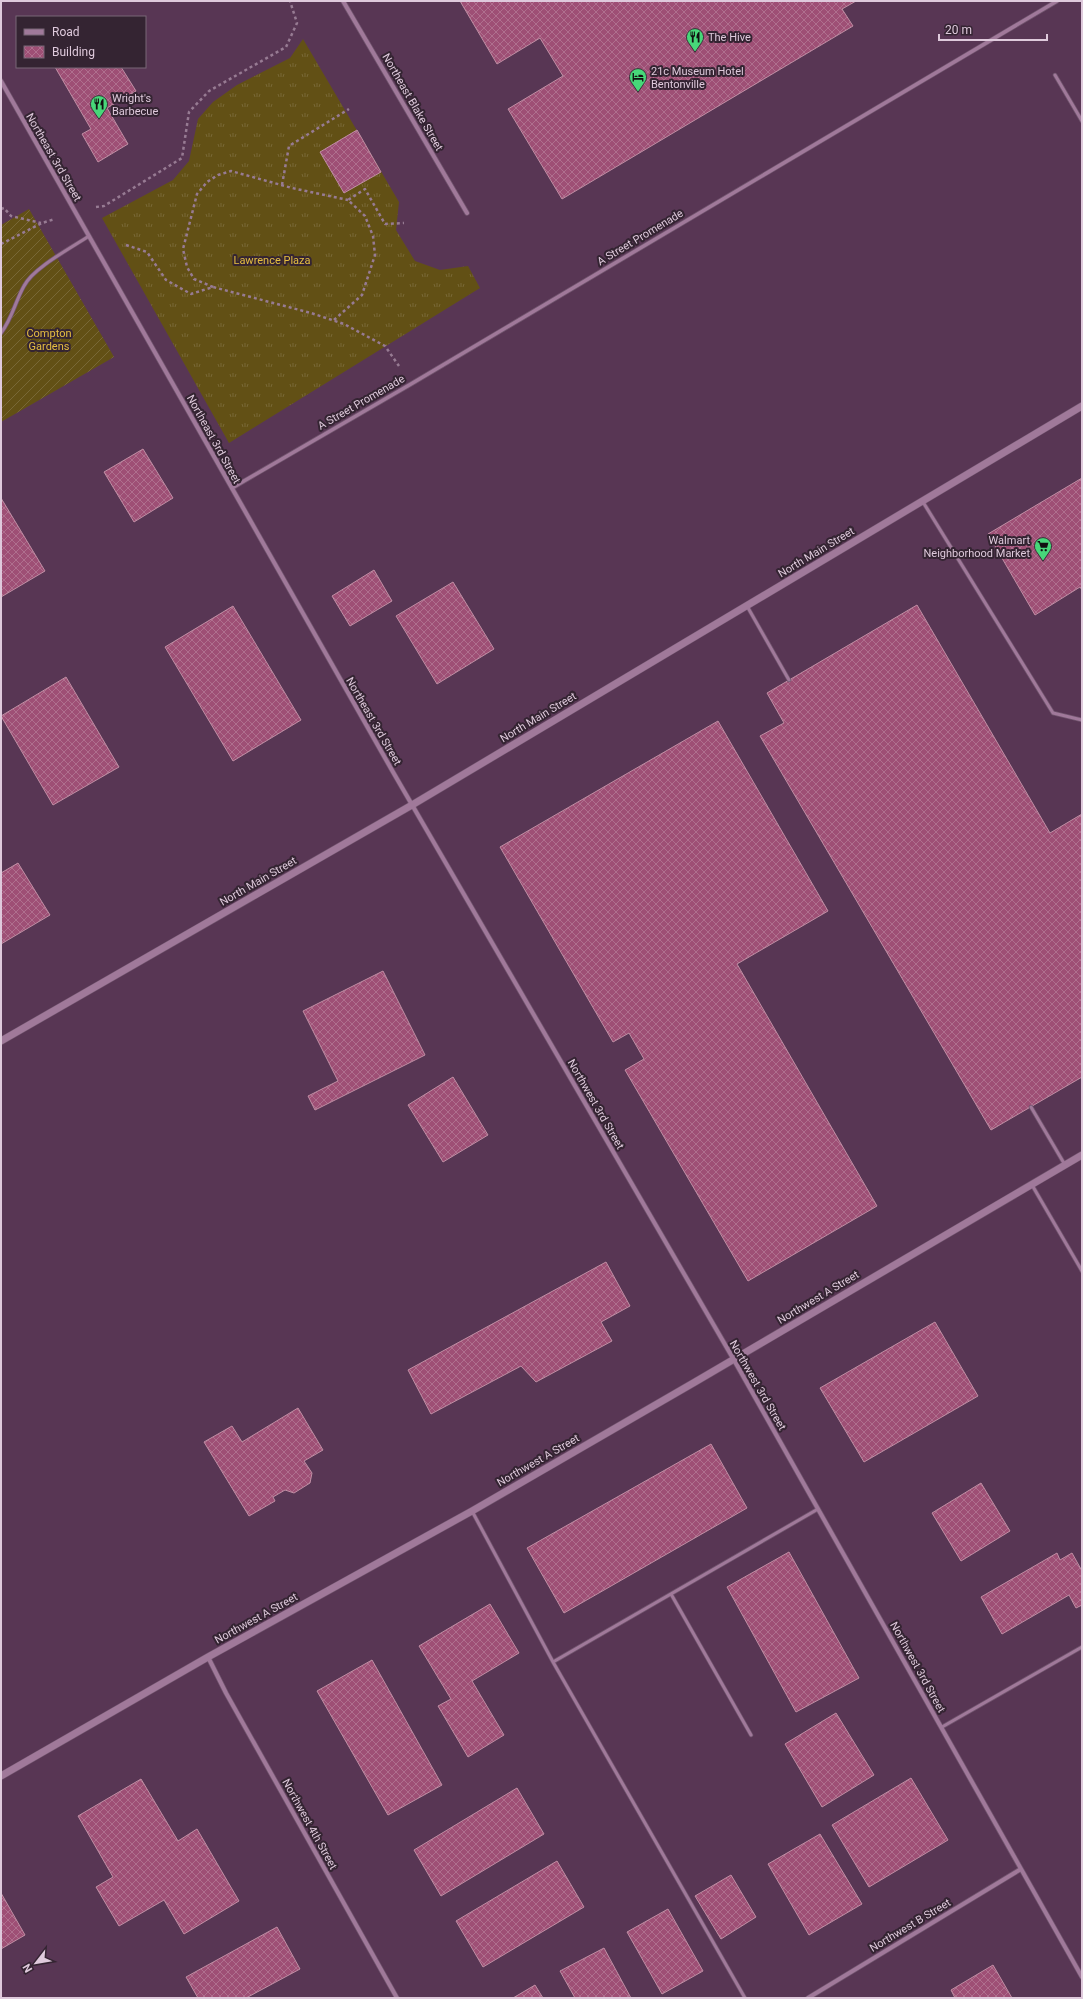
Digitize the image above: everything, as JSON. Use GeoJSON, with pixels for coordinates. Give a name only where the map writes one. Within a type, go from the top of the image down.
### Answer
{"type":"FeatureCollection","features":[{"type":"Feature","properties":{"kind":"street","name":"Northeast Blake Street"},"geometry":{"type":"LineString","coordinates":[[343,1],[467,213]]}},
{"type":"Feature","properties":{"kind":"street","name":"A Street Promenade"},"geometry":{"type":"LineString","coordinates":[[232,488],[411,384],[1057,1]]}},
{"type":"Feature","properties":{"kind":"street","name":"Northeast 3rd Street"},"geometry":{"type":"LineString","coordinates":[[1,81],[412,805]]}},
{"type":"Feature","properties":{"kind":"street","name":"North Main Street"},"geometry":{"type":"LineString","coordinates":[[1,1041],[412,805],[1082,406]]}},
{"type":"Feature","properties":{"kind":"street","name":"Northwest 3rd Street"},"geometry":{"type":"LineString","coordinates":[[412,805],[734,1360],[1082,1976]]}},
{"type":"Feature","properties":{"kind":"street","name":"Northwest A Street"},"geometry":{"type":"LineString","coordinates":[[1,1776],[208,1657],[472,1511],[734,1360],[1082,1155]]}},
{"type":"Feature","properties":{"kind":"street","name":"Northwest 4th Street"},"geometry":{"type":"LineString","coordinates":[[208,1657],[226,1693],[397,1998]]}},
{"type":"Feature","properties":{"kind":"street","name":"Northwest B Street"},"geometry":{"type":"LineString","coordinates":[[808,1998],[1022,1869]]}},
{"type":"Feature","properties":{"kind":"lane"},"geometry":{"type":"LineString","coordinates":[[1055,76],[1082,121]]}},
{"type":"Feature","properties":{"kind":"lane"},"geometry":{"type":"LineString","coordinates":[[1,333],[9,322],[24,285],[42,267],[89,236]]}},
{"type":"Feature","properties":{"kind":"lane"},"geometry":{"type":"LineString","coordinates":[[923,501],[1053,713],[1082,720]]}},
{"type":"Feature","properties":{"kind":"lane"},"geometry":{"type":"LineString","coordinates":[[746,606],[789,680]]}},
{"type":"Feature","properties":{"kind":"lane"},"geometry":{"type":"LineString","coordinates":[[1031,1106],[1065,1165]]}},
{"type":"Feature","properties":{"kind":"lane"},"geometry":{"type":"LineString","coordinates":[[1032,1185],[1082,1271]]}},
{"type":"Feature","properties":{"kind":"lane"},"geometry":{"type":"LineString","coordinates":[[553,1662],[818,1509]]}},
{"type":"Feature","properties":{"kind":"lane"},"geometry":{"type":"LineString","coordinates":[[472,1511],[553,1662],[745,1998]]}},
{"type":"Feature","properties":{"kind":"lane"},"geometry":{"type":"LineString","coordinates":[[671,1594],[751,1735]]}},
{"type":"Feature","properties":{"kind":"lane"},"geometry":{"type":"LineString","coordinates":[[942,1727],[1082,1647]]}},
{"type":"Feature","properties":{"kind":"path"},"geometry":{"type":"LineString","coordinates":[[104,206],[182,158],[189,112],[209,91],[286,47],[297,23],[290,1]]}},
{"type":"Feature","properties":{"kind":"path"},"geometry":{"type":"LineString","coordinates":[[282,185],[289,146],[349,109]]}},
{"type":"Feature","properties":{"kind":"path"},"geometry":{"type":"LineString","coordinates":[[333,320],[362,295],[375,255],[373,236],[365,216],[348,200],[282,185],[231,171],[218,175],[207,182],[197,194],[182,249],[187,267],[194,279],[213,287],[344,324],[385,346],[411,384]]}},
{"type":"Feature","properties":{"kind":"path"},"geometry":{"type":"LineString","coordinates":[[348,200],[365,189],[385,224],[404,223]]}},
{"type":"Feature","properties":{"kind":"path"},"geometry":{"type":"LineString","coordinates":[[1,208],[4,208],[11,216],[42,223],[1,244]]}},
{"type":"Feature","properties":{"kind":"path"},"geometry":{"type":"LineString","coordinates":[[126,245],[147,252],[166,280],[191,294],[213,287]]}},
{"type":"Feature","properties":{"kind":"green space","name":"Lawrence Plaza"},"geometry":{"type":"Polygon","coordinates":[[[303,39],[399,202],[396,230],[415,261],[440,270],[468,266],[480,288],[229,443],[102,218],[173,180],[189,161],[198,119],[213,102],[237,85],[290,58],[303,39]]]}},
{"type":"Feature","properties":{"kind":"green space","name":"Compton Gardens"},"geometry":{"type":"Polygon","coordinates":[[[29,209],[114,357],[1,422],[1,225],[29,209]]]}},
{"type":"Feature","properties":{"kind":"building","name":"21c Museum Hotel Bentonville"},"geometry":{"type":"Polygon","coordinates":[[[460,1],[856,1],[842,9],[853,26],[562,199],[508,109],[563,76],[540,38],[497,64],[460,1]]]}},
{"type":"Feature","properties":{"kind":"building","name":"Wright's Barbecue"},"geometry":{"type":"Polygon","coordinates":[[[56,68],[122,68],[136,91],[107,108],[128,144],[98,162],[82,134],[91,129],[56,68]]]}},
{"type":"Feature","properties":{"kind":"building"},"geometry":{"type":"Polygon","coordinates":[[[357,130],[381,172],[344,193],[320,152],[357,130]]]}},
{"type":"Feature","properties":{"kind":"building"},"geometry":{"type":"Polygon","coordinates":[[[143,449],[173,498],[134,522],[104,472],[143,449]]]}},
{"type":"Feature","properties":{"kind":"building","name":"Walmart Neighborhood Market"},"geometry":{"type":"Polygon","coordinates":[[[1082,478],[1082,590],[1080,587],[1035,615],[988,534],[1082,478]]]}},
{"type":"Feature","properties":{"kind":"building"},"geometry":{"type":"Polygon","coordinates":[[[1,498],[45,571],[1,597],[1,498]]]}},
{"type":"Feature","properties":{"kind":"building"},"geometry":{"type":"Polygon","coordinates":[[[374,570],[392,601],[350,626],[332,596],[374,570]]]}},
{"type":"Feature","properties":{"kind":"building"},"geometry":{"type":"Polygon","coordinates":[[[453,582],[494,649],[437,684],[396,616],[453,582]]]}},
{"type":"Feature","properties":{"kind":"building"},"geometry":{"type":"Polygon","coordinates":[[[917,605],[1050,833],[1082,814],[1082,1077],[991,1130],[760,736],[784,723],[767,693],[917,605]]]}},
{"type":"Feature","properties":{"kind":"building"},"geometry":{"type":"Polygon","coordinates":[[[233,606],[301,720],[233,761],[165,647],[233,606]]]}},
{"type":"Feature","properties":{"kind":"building"},"geometry":{"type":"Polygon","coordinates":[[[66,677],[119,767],[53,805],[1,716],[66,677]]]}},
{"type":"Feature","properties":{"kind":"building"},"geometry":{"type":"Polygon","coordinates":[[[718,721],[828,911],[737,964],[877,1206],[748,1281],[625,1070],[644,1059],[629,1033],[613,1042],[500,847],[718,721]]]}},
{"type":"Feature","properties":{"kind":"building"},"geometry":{"type":"Polygon","coordinates":[[[18,863],[50,915],[1,944],[1,873],[18,863]]]}},
{"type":"Feature","properties":{"kind":"building"},"geometry":{"type":"Polygon","coordinates":[[[383,971],[425,1055],[315,1110],[308,1096],[338,1081],[303,1011],[383,971]]]}},
{"type":"Feature","properties":{"kind":"building"},"geometry":{"type":"Polygon","coordinates":[[[453,1077],[488,1135],[443,1162],[408,1105],[453,1077]]]}},
{"type":"Feature","properties":{"kind":"building"},"geometry":{"type":"Polygon","coordinates":[[[606,1262],[630,1306],[601,1322],[612,1341],[536,1382],[521,1366],[431,1414],[408,1370],[606,1262]]]}},
{"type":"Feature","properties":{"kind":"building"},"geometry":{"type":"Polygon","coordinates":[[[935,1322],[978,1396],[864,1462],[820,1388],[935,1322]]]}},
{"type":"Feature","properties":{"kind":"building"},"geometry":{"type":"Polygon","coordinates":[[[298,1408],[323,1450],[304,1461],[312,1473],[310,1483],[294,1493],[285,1490],[273,1497],[275,1501],[249,1516],[204,1442],[232,1426],[242,1442],[298,1408]]]}},
{"type":"Feature","properties":{"kind":"building"},"geometry":{"type":"Polygon","coordinates":[[[711,1444],[747,1508],[564,1613],[527,1548],[711,1444]]]}},
{"type":"Feature","properties":{"kind":"building"},"geometry":{"type":"Polygon","coordinates":[[[981,1483],[1010,1531],[961,1561],[932,1513],[981,1483]]]}},
{"type":"Feature","properties":{"kind":"building"},"geometry":{"type":"Polygon","coordinates":[[[789,1552],[859,1678],[796,1712],[727,1587],[789,1552]]]}},
{"type":"Feature","properties":{"kind":"building"},"geometry":{"type":"Polygon","coordinates":[[[1057,1553],[1060,1560],[1072,1553],[1082,1571],[1082,1605],[1076,1608],[1069,1595],[1002,1634],[981,1597],[1057,1553]]]}},
{"type":"Feature","properties":{"kind":"building"},"geometry":{"type":"Polygon","coordinates":[[[490,1604],[519,1653],[472,1681],[504,1735],[468,1757],[438,1706],[451,1699],[419,1646],[490,1604]]]}},
{"type":"Feature","properties":{"kind":"building"},"geometry":{"type":"Polygon","coordinates":[[[372,1660],[442,1785],[388,1815],[317,1691],[372,1660]]]}},
{"type":"Feature","properties":{"kind":"building"},"geometry":{"type":"Polygon","coordinates":[[[836,1713],[874,1775],[822,1807],[785,1744],[836,1713]]]}},
{"type":"Feature","properties":{"kind":"building"},"geometry":{"type":"Polygon","coordinates":[[[911,1778],[948,1840],[869,1887],[832,1825],[911,1778]]]}},
{"type":"Feature","properties":{"kind":"building"},"geometry":{"type":"Polygon","coordinates":[[[141,1779],[178,1841],[197,1829],[239,1901],[184,1934],[164,1900],[119,1926],[96,1887],[113,1877],[78,1816],[141,1779]]]}},
{"type":"Feature","properties":{"kind":"building"},"geometry":{"type":"Polygon","coordinates":[[[517,1788],[544,1834],[441,1896],[414,1850],[517,1788]]]}},
{"type":"Feature","properties":{"kind":"building"},"geometry":{"type":"Polygon","coordinates":[[[820,1834],[862,1904],[809,1935],[768,1864],[820,1834]]]}},
{"type":"Feature","properties":{"kind":"building"},"geometry":{"type":"Polygon","coordinates":[[[557,1861],[584,1907],[483,1967],[456,1921],[557,1861]]]}},
{"type":"Feature","properties":{"kind":"building"},"geometry":{"type":"Polygon","coordinates":[[[731,1875],[756,1917],[721,1939],[695,1896],[731,1875]]]}},
{"type":"Feature","properties":{"kind":"building"},"geometry":{"type":"Polygon","coordinates":[[[1,1893],[25,1935],[1,1949],[1,1893]]]}},
{"type":"Feature","properties":{"kind":"building"},"geometry":{"type":"Polygon","coordinates":[[[668,1909],[703,1971],[662,1994],[627,1932],[668,1909]]]}},
{"type":"Feature","properties":{"kind":"building"},"geometry":{"type":"Polygon","coordinates":[[[277,1927],[300,1969],[246,1998],[198,1998],[186,1977],[277,1927]]]}},
{"type":"Feature","properties":{"kind":"building"},"geometry":{"type":"Polygon","coordinates":[[[604,1948],[631,1998],[575,1998],[560,1971],[604,1948]]]}},
{"type":"Feature","properties":{"kind":"building"},"geometry":{"type":"Polygon","coordinates":[[[993,1965],[1012,1998],[955,1998],[951,1990],[993,1965]]]}},
{"type":"Feature","properties":{"kind":"building"},"geometry":{"type":"Polygon","coordinates":[[[535,1985],[543,1998],[513,1998],[535,1985]]]}},
{"type":"Feature","properties":{"kind":"place","name":"The Hive"},"geometry":{"type":"Point","coordinates":[695,52]}},
{"type":"Feature","properties":{"kind":"place","name":"21c Museum Hotel Bentonville"},"geometry":{"type":"Point","coordinates":[638,92]}},
{"type":"Feature","properties":{"kind":"place","name":"Wright's Barbecue"},"geometry":{"type":"Point","coordinates":[99,119]}},
{"type":"Feature","properties":{"kind":"place","name":"Walmart Neighborhood Market"},"geometry":{"type":"Point","coordinates":[1043,561]}}]}
